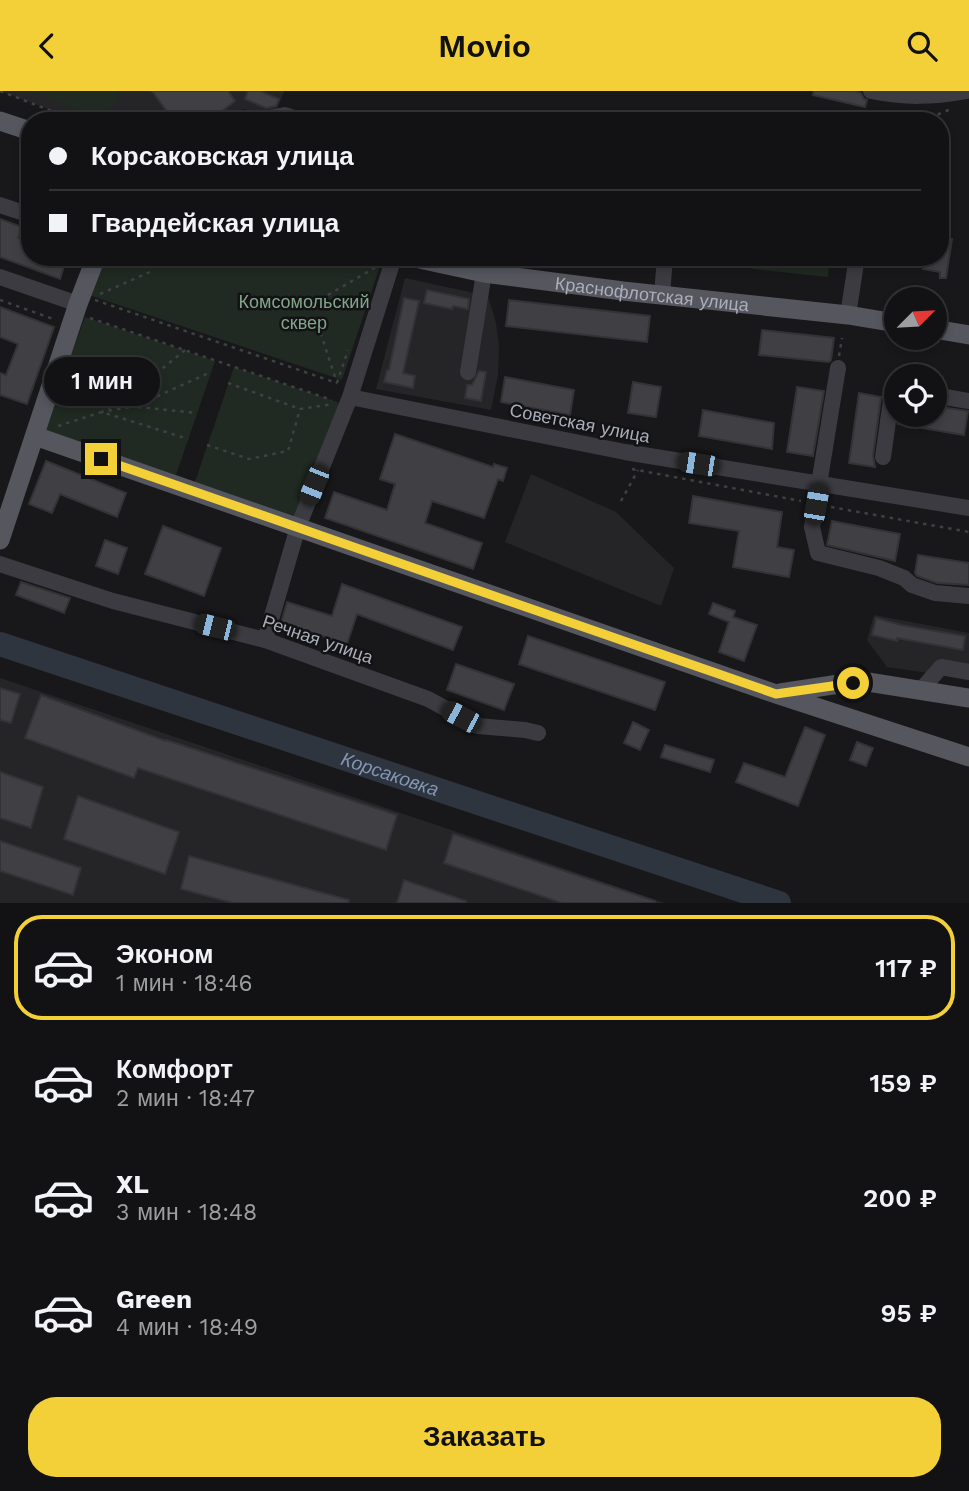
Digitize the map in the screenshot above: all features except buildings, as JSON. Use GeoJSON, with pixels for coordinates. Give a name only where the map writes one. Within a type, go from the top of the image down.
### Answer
{"type":"FeatureCollection","features":[{"type":"Feature","properties":{"kind":"main road"},"geometry":{"type":"LineString","coordinates":[[0,121],[21,128]]}},
{"type":"Feature","properties":{"kind":"main road"},"geometry":{"type":"LineString","coordinates":[[0,540],[93,266]]}},
{"type":"Feature","properties":{"kind":"main road","name":"Краснофлотская улица"},"geometry":{"type":"LineString","coordinates":[[490,266],[662,295],[848,314],[884,321]]}},
{"type":"Feature","properties":{"kind":"main road"},"geometry":{"type":"LineString","coordinates":[[947,331],[969,335]]}},
{"type":"Feature","properties":{"kind":"main road"},"geometry":{"type":"LineString","coordinates":[[35,436],[776,694],[969,757]]}},
{"type":"Feature","properties":{"kind":"main road"},"geometry":{"type":"LineString","coordinates":[[776,694],[868,682],[969,698]]}},
{"type":"Feature","properties":{"kind":"street"},"geometry":{"type":"LineString","coordinates":[[871,91],[897,96],[938,96],[966,91]]}},
{"type":"Feature","properties":{"kind":"street"},"geometry":{"type":"LineString","coordinates":[[0,205],[21,212]]}},
{"type":"Feature","properties":{"kind":"street"},"geometry":{"type":"LineString","coordinates":[[265,640],[298,527],[391,266]]}},
{"type":"Feature","properties":{"kind":"street"},"geometry":{"type":"LineString","coordinates":[[468,372],[484,266]]}},
{"type":"Feature","properties":{"kind":"street"},"geometry":{"type":"LineString","coordinates":[[662,295],[664,266]]}},
{"type":"Feature","properties":{"kind":"street"},"geometry":{"type":"LineString","coordinates":[[848,314],[856,266]]}},
{"type":"Feature","properties":{"kind":"street"},"geometry":{"type":"LineString","coordinates":[[0,277],[78,304]]}},
{"type":"Feature","properties":{"kind":"street"},"geometry":{"type":"LineString","coordinates":[[838,367],[812,527],[818,553],[879,568],[935,593],[969,596]]}},
{"type":"Feature","properties":{"kind":"street"},"geometry":{"type":"LineString","coordinates":[[947,397],[969,401]]}},
{"type":"Feature","properties":{"kind":"street","name":"Советская улица"},"geometry":{"type":"LineString","coordinates":[[345,400],[625,452],[969,508]]}},
{"type":"Feature","properties":{"kind":"street"},"geometry":{"type":"LineString","coordinates":[[883,457],[887,427]]}},
{"type":"Feature","properties":{"kind":"street","name":"Речная улица"},"geometry":{"type":"LineString","coordinates":[[0,564],[113,601],[265,640],[428,699],[478,726],[538,733]]}},
{"type":"Feature","properties":{"kind":"street"},"geometry":{"type":"LineString","coordinates":[[921,690],[942,667],[969,672]]}},
{"type":"Feature","properties":{"kind":"path"},"geometry":{"type":"LineString","coordinates":[[0,92],[53,112]]}},
{"type":"Feature","properties":{"kind":"path"},"geometry":{"type":"LineString","coordinates":[[943,112],[957,106]]}},
{"type":"Feature","properties":{"kind":"path"},"geometry":{"type":"LineString","coordinates":[[328,295],[376,267],[373,266]]}},
{"type":"Feature","properties":{"kind":"path"},"geometry":{"type":"LineString","coordinates":[[150,272],[90,299],[337,383],[318,325]]}},
{"type":"Feature","properties":{"kind":"path"},"geometry":{"type":"LineString","coordinates":[[0,300],[59,321]]}},
{"type":"Feature","properties":{"kind":"path"},"geometry":{"type":"LineString","coordinates":[[102,412],[131,394],[185,350]]}},
{"type":"Feature","properties":{"kind":"path"},"geometry":{"type":"LineString","coordinates":[[72,355],[124,381],[131,394]]}},
{"type":"Feature","properties":{"kind":"path"},"geometry":{"type":"LineString","coordinates":[[136,407],[211,372]]}},
{"type":"Feature","properties":{"kind":"path"},"geometry":{"type":"LineString","coordinates":[[228,383],[300,409],[345,400]]}},
{"type":"Feature","properties":{"kind":"path"},"geometry":{"type":"LineString","coordinates":[[56,426],[102,412],[136,407],[197,413]]}},
{"type":"Feature","properties":{"kind":"path"},"geometry":{"type":"LineString","coordinates":[[207,445],[249,459],[288,451],[300,409]]}},
{"type":"Feature","properties":{"kind":"path"},"geometry":{"type":"LineString","coordinates":[[102,412],[188,439]]}},
{"type":"Feature","properties":{"kind":"path"},"geometry":{"type":"LineString","coordinates":[[621,501],[638,470]]}},
{"type":"Feature","properties":{"kind":"shaded area"},"geometry":{"type":"Polygon","coordinates":[[[0,91],[284,91],[276,112],[242,109],[239,112],[56,112],[0,91]]]}},
{"type":"Feature","properties":{"kind":"shaded area"},"geometry":{"type":"Polygon","coordinates":[[[405,278],[488,296],[499,345],[498,375],[491,410],[376,389],[405,278]]]}},
{"type":"Feature","properties":{"kind":"shaded area"},"geometry":{"type":"Polygon","coordinates":[[[531,474],[616,512],[674,568],[661,606],[505,542],[531,474]]]}},
{"type":"Feature","properties":{"kind":"shaded area"},"geometry":{"type":"Polygon","coordinates":[[[874,615],[969,633],[969,679],[887,667],[867,640],[874,615]]]}},
{"type":"Feature","properties":{"kind":"shaded area"},"geometry":{"type":"Polygon","coordinates":[[[0,678],[475,838],[665,903],[0,903],[0,678]]]}},
{"type":"Feature","properties":{"kind":"green space"},"geometry":{"type":"Polygon","coordinates":[[[29,91],[117,91],[120,95],[109,112],[83,112],[29,91]]]}},
{"type":"Feature","properties":{"kind":"green space","name":"Комсомольский сквер"},"geometry":{"type":"Polygon","coordinates":[[[99,266],[380,266],[342,380],[89,295],[99,266]]]}},
{"type":"Feature","properties":{"kind":"green space"},"geometry":{"type":"Polygon","coordinates":[[[752,266],[829,266],[828,277],[752,269],[752,266]]]}},
{"type":"Feature","properties":{"kind":"green space"},"geometry":{"type":"Polygon","coordinates":[[[85,317],[215,361],[176,475],[44,430],[85,317]]]}},
{"type":"Feature","properties":{"kind":"green space"},"geometry":{"type":"Polygon","coordinates":[[[234,367],[340,403],[296,517],[195,482],[234,367]]]}},
{"type":"Feature","properties":{"kind":"waterway","name":"Корсаковка"},"geometry":{"type":"LineString","coordinates":[[0,644],[779,903]]}},
{"type":"Feature","properties":{"kind":"route"},"geometry":{"type":"LineString","coordinates":[[101,459],[776,694],[853,683]]}}]}
